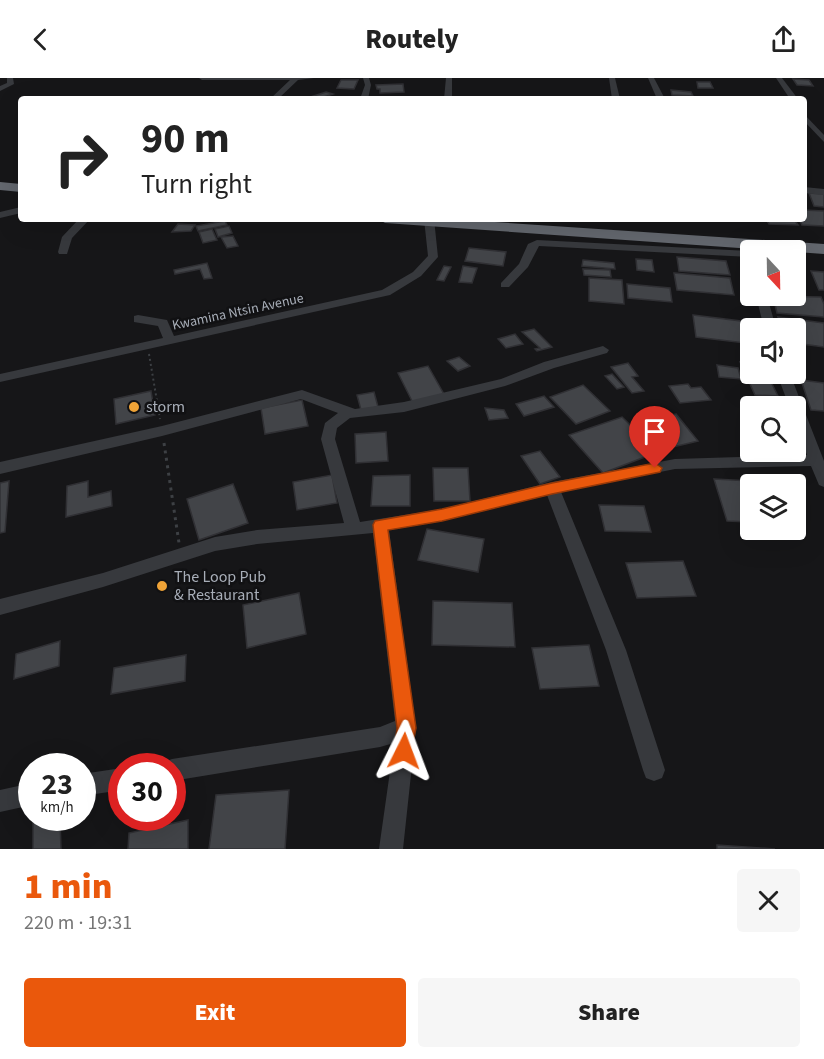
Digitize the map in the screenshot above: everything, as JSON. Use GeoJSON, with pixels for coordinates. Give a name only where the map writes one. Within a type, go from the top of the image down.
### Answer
{"type":"FeatureCollection","features":[{"type":"Feature","properties":{"kind":"highway"},"geometry":{"type":"LineString","coordinates":[[0,181],[18,182]]}},
{"type":"Feature","properties":{"kind":"highway"},"geometry":{"type":"LineString","coordinates":[[0,186],[18,188]]}},
{"type":"Feature","properties":{"kind":"highway"},"geometry":{"type":"LineString","coordinates":[[440,222],[740,251]]}},
{"type":"Feature","properties":{"kind":"highway"},"geometry":{"type":"LineString","coordinates":[[578,222],[824,240]]}},
{"type":"Feature","properties":{"kind":"highway"},"geometry":{"type":"LineString","coordinates":[[806,250],[824,249]]}},
{"type":"Feature","properties":{"kind":"street"},"geometry":{"type":"LineString","coordinates":[[0,89],[12,84],[10,78]]}},
{"type":"Feature","properties":{"kind":"street"},"geometry":{"type":"LineString","coordinates":[[202,78],[311,78]]}},
{"type":"Feature","properties":{"kind":"street"},"geometry":{"type":"LineString","coordinates":[[277,96],[295,78]]}},
{"type":"Feature","properties":{"kind":"street"},"geometry":{"type":"LineString","coordinates":[[365,96],[368,85],[366,78]]}},
{"type":"Feature","properties":{"kind":"street"},"geometry":{"type":"LineString","coordinates":[[448,96],[449,78]]}},
{"type":"Feature","properties":{"kind":"street"},"geometry":{"type":"LineString","coordinates":[[612,78],[615,96]]}},
{"type":"Feature","properties":{"kind":"street"},"geometry":{"type":"LineString","coordinates":[[651,78],[660,96]]}},
{"type":"Feature","properties":{"kind":"street"},"geometry":{"type":"LineString","coordinates":[[779,78],[793,96]]}},
{"type":"Feature","properties":{"kind":"street"},"geometry":{"type":"LineString","coordinates":[[807,119],[824,122]]}},
{"type":"Feature","properties":{"kind":"street"},"geometry":{"type":"LineString","coordinates":[[807,120],[824,140]]}},
{"type":"Feature","properties":{"kind":"street"},"geometry":{"type":"LineString","coordinates":[[807,190],[824,192]]}},
{"type":"Feature","properties":{"kind":"street"},"geometry":{"type":"LineString","coordinates":[[0,215],[18,211]]}},
{"type":"Feature","properties":{"kind":"street"},"geometry":{"type":"LineString","coordinates":[[63,252],[67,237],[82,222]]}},
{"type":"Feature","properties":{"kind":"street","name":"Kwamina Ntsin Avenue"},"geometry":{"type":"LineString","coordinates":[[0,378],[386,293],[417,274],[433,257],[430,222]]}},
{"type":"Feature","properties":{"kind":"street"},"geometry":{"type":"LineString","coordinates":[[505,285],[524,265],[532,246],[537,243],[740,252]]}},
{"type":"Feature","properties":{"kind":"street"},"geometry":{"type":"LineString","coordinates":[[138,319],[163,323],[171,342]]}},
{"type":"Feature","properties":{"kind":"street"},"geometry":{"type":"LineString","coordinates":[[0,468],[162,431],[302,394],[354,414],[415,405],[505,382],[549,365],[603,350]]}},
{"type":"Feature","properties":{"kind":"street"},"geometry":{"type":"LineString","coordinates":[[788,384],[824,481]]}},
{"type":"Feature","properties":{"kind":"street"},"geometry":{"type":"LineString","coordinates":[[347,413],[330,426],[328,439],[354,529]]}},
{"type":"Feature","properties":{"kind":"street"},"geometry":{"type":"LineString","coordinates":[[0,608],[103,580],[180,553],[215,544],[257,537],[354,529],[442,515],[552,488],[675,464],[815,460]]}},
{"type":"Feature","properties":{"kind":"street"},"geometry":{"type":"LineString","coordinates":[[552,488],[616,650],[654,770]]}},
{"type":"Feature","properties":{"kind":"street"},"geometry":{"type":"LineString","coordinates":[[380,525],[406,728],[391,849]]}},
{"type":"Feature","properties":{"kind":"street"},"geometry":{"type":"LineString","coordinates":[[186,768],[380,737],[406,728]]}},
{"type":"Feature","properties":{"kind":"street"},"geometry":{"type":"LineString","coordinates":[[0,801],[18,797]]}},
{"type":"Feature","properties":{"kind":"path"},"geometry":{"type":"LineString","coordinates":[[148,347],[180,553]]}},
{"type":"Feature","properties":{"kind":"building"},"geometry":{"type":"Polygon","coordinates":[[[793,79],[809,80],[813,86],[797,85],[793,79]]]}},
{"type":"Feature","properties":{"kind":"building"},"geometry":{"type":"Polygon","coordinates":[[[341,80],[358,80],[354,89],[337,88],[341,80]]]}},
{"type":"Feature","properties":{"kind":"building"},"geometry":{"type":"Polygon","coordinates":[[[697,82],[710,82],[713,88],[698,88],[697,82]]]}},
{"type":"Feature","properties":{"kind":"building"},"geometry":{"type":"Polygon","coordinates":[[[403,84],[404,92],[380,93],[376,85],[403,84]]]}},
{"type":"Feature","properties":{"kind":"building"},"geometry":{"type":"Polygon","coordinates":[[[671,90],[691,92],[693,96],[672,95],[671,90]]]}},
{"type":"Feature","properties":{"kind":"building"},"geometry":{"type":"Polygon","coordinates":[[[326,92],[333,94],[327,96],[313,96],[326,92]]]}},
{"type":"Feature","properties":{"kind":"building"},"geometry":{"type":"Polygon","coordinates":[[[809,193],[824,194],[824,207],[814,206],[809,193]]]}},
{"type":"Feature","properties":{"kind":"building"},"geometry":{"type":"Polygon","coordinates":[[[807,210],[824,211],[824,226],[802,225],[800,222],[807,222],[807,210]]]}},
{"type":"Feature","properties":{"kind":"building"},"geometry":{"type":"Polygon","coordinates":[[[219,222],[226,222],[227,225],[198,231],[196,226],[219,222]]]}},
{"type":"Feature","properties":{"kind":"building"},"geometry":{"type":"Polygon","coordinates":[[[768,222],[796,222],[798,225],[769,224],[768,222]]]}},
{"type":"Feature","properties":{"kind":"building"},"geometry":{"type":"Polygon","coordinates":[[[178,224],[195,225],[191,231],[172,232],[178,224]]]}},
{"type":"Feature","properties":{"kind":"building"},"geometry":{"type":"Polygon","coordinates":[[[229,226],[232,233],[218,237],[215,229],[229,226]]]}},
{"type":"Feature","properties":{"kind":"building"},"geometry":{"type":"Polygon","coordinates":[[[212,229],[217,240],[203,243],[199,232],[212,229]]]}},
{"type":"Feature","properties":{"kind":"building"},"geometry":{"type":"Polygon","coordinates":[[[233,236],[238,246],[227,248],[221,237],[233,236]]]}},
{"type":"Feature","properties":{"kind":"building"},"geometry":{"type":"Polygon","coordinates":[[[469,248],[506,252],[503,266],[465,261],[469,248]]]}},
{"type":"Feature","properties":{"kind":"building"},"geometry":{"type":"Polygon","coordinates":[[[677,257],[726,261],[730,275],[679,271],[677,257]]]}},
{"type":"Feature","properties":{"kind":"building"},"geometry":{"type":"Polygon","coordinates":[[[636,259],[652,260],[654,272],[637,270],[636,259]]]}},
{"type":"Feature","properties":{"kind":"building"},"geometry":{"type":"Polygon","coordinates":[[[583,260],[614,263],[615,269],[582,266],[583,260]]]}},
{"type":"Feature","properties":{"kind":"building"},"geometry":{"type":"Polygon","coordinates":[[[207,263],[212,278],[204,279],[200,269],[175,274],[174,270],[207,263]]]}},
{"type":"Feature","properties":{"kind":"building"},"geometry":{"type":"Polygon","coordinates":[[[444,266],[451,267],[444,281],[437,280],[444,266]]]}},
{"type":"Feature","properties":{"kind":"building"},"geometry":{"type":"Polygon","coordinates":[[[463,266],[477,268],[472,283],[459,282],[463,266]]]}},
{"type":"Feature","properties":{"kind":"building"},"geometry":{"type":"Polygon","coordinates":[[[583,269],[610,270],[611,277],[584,275],[583,269]]]}},
{"type":"Feature","properties":{"kind":"building"},"geometry":{"type":"Polygon","coordinates":[[[811,271],[824,272],[824,290],[819,290],[811,271]]]}},
{"type":"Feature","properties":{"kind":"building"},"geometry":{"type":"Polygon","coordinates":[[[674,273],[730,278],[734,295],[677,290],[674,273]]]}},
{"type":"Feature","properties":{"kind":"building"},"geometry":{"type":"Polygon","coordinates":[[[589,278],[622,280],[624,304],[589,301],[589,278]]]}},
{"type":"Feature","properties":{"kind":"building"},"geometry":{"type":"Polygon","coordinates":[[[627,284],[670,288],[672,302],[628,298],[627,284]]]}},
{"type":"Feature","properties":{"kind":"building"},"geometry":{"type":"Polygon","coordinates":[[[806,297],[821,297],[824,304],[824,317],[777,313],[775,306],[806,306],[806,297]]]}},
{"type":"Feature","properties":{"kind":"building"},"geometry":{"type":"Polygon","coordinates":[[[693,315],[740,321],[740,342],[696,337],[693,315]]]}},
{"type":"Feature","properties":{"kind":"building"},"geometry":{"type":"Polygon","coordinates":[[[806,321],[824,323],[824,347],[806,345],[806,321]]]}},
{"type":"Feature","properties":{"kind":"building"},"geometry":{"type":"Polygon","coordinates":[[[534,329],[552,347],[537,351],[535,349],[540,348],[522,332],[534,329]]]}},
{"type":"Feature","properties":{"kind":"building"},"geometry":{"type":"Polygon","coordinates":[[[515,334],[523,344],[506,348],[498,339],[515,334]]]}},
{"type":"Feature","properties":{"kind":"building"},"geometry":{"type":"Polygon","coordinates":[[[459,357],[470,366],[458,371],[447,361],[459,357]]]}},
{"type":"Feature","properties":{"kind":"building"},"geometry":{"type":"Polygon","coordinates":[[[628,363],[638,376],[632,377],[644,391],[632,393],[611,367],[628,363]]]}},
{"type":"Feature","properties":{"kind":"building"},"geometry":{"type":"Polygon","coordinates":[[[717,365],[738,368],[740,379],[719,377],[717,365]]]}},
{"type":"Feature","properties":{"kind":"building"},"geometry":{"type":"Polygon","coordinates":[[[428,366],[445,396],[413,403],[398,373],[428,366]]]}},
{"type":"Feature","properties":{"kind":"building"},"geometry":{"type":"Polygon","coordinates":[[[612,374],[624,387],[617,389],[605,376],[612,374]]]}},
{"type":"Feature","properties":{"kind":"building"},"geometry":{"type":"Polygon","coordinates":[[[806,381],[824,383],[824,411],[811,410],[802,384],[806,384],[806,381]]]}},
{"type":"Feature","properties":{"kind":"building"},"geometry":{"type":"Polygon","coordinates":[[[688,384],[691,388],[701,387],[711,400],[680,403],[669,386],[688,384]]]}},
{"type":"Feature","properties":{"kind":"building"},"geometry":{"type":"Polygon","coordinates":[[[750,384],[772,384],[778,396],[755,395],[750,384]]]}},
{"type":"Feature","properties":{"kind":"building"},"geometry":{"type":"Polygon","coordinates":[[[583,385],[610,411],[576,424],[550,397],[583,385]]]}},
{"type":"Feature","properties":{"kind":"building","name":"storm"},"geometry":{"type":"Polygon","coordinates":[[[151,391],[155,415],[116,424],[114,399],[151,391]]]}},
{"type":"Feature","properties":{"kind":"building"},"geometry":{"type":"Polygon","coordinates":[[[374,392],[378,407],[361,410],[357,395],[374,392]]]}},
{"type":"Feature","properties":{"kind":"building"},"geometry":{"type":"Polygon","coordinates":[[[544,396],[554,407],[524,416],[516,404],[544,396]]]}},
{"type":"Feature","properties":{"kind":"building"},"geometry":{"type":"Polygon","coordinates":[[[302,400],[308,426],[265,434],[261,408],[302,400]]]}},
{"type":"Feature","properties":{"kind":"building"},"geometry":{"type":"Polygon","coordinates":[[[485,408],[504,410],[508,418],[489,420],[485,408]]]}},
{"type":"Feature","properties":{"kind":"building"},"geometry":{"type":"Polygon","coordinates":[[[676,414],[698,441],[669,448],[647,420],[676,414]]]}},
{"type":"Feature","properties":{"kind":"building"},"geometry":{"type":"Polygon","coordinates":[[[622,417],[658,452],[603,473],[569,435],[622,417]]]}},
{"type":"Feature","properties":{"kind":"building"},"geometry":{"type":"Polygon","coordinates":[[[386,432],[388,461],[356,463],[355,434],[386,432]]]}},
{"type":"Feature","properties":{"kind":"building"},"geometry":{"type":"Polygon","coordinates":[[[540,451],[560,477],[540,484],[521,456],[540,451]]]}},
{"type":"Feature","properties":{"kind":"building"},"geometry":{"type":"Polygon","coordinates":[[[433,468],[468,468],[470,501],[434,501],[433,468]]]}},
{"type":"Feature","properties":{"kind":"building"},"geometry":{"type":"Polygon","coordinates":[[[332,475],[337,503],[297,510],[293,482],[332,475]]]}},
{"type":"Feature","properties":{"kind":"building"},"geometry":{"type":"Polygon","coordinates":[[[410,475],[410,506],[371,506],[373,476],[410,475]]]}},
{"type":"Feature","properties":{"kind":"building"},"geometry":{"type":"Polygon","coordinates":[[[714,479],[740,480],[740,522],[727,521],[714,479]]]}},
{"type":"Feature","properties":{"kind":"building"},"geometry":{"type":"Polygon","coordinates":[[[9,481],[5,532],[0,533],[0,483],[9,481]]]}},
{"type":"Feature","properties":{"kind":"building"},"geometry":{"type":"Polygon","coordinates":[[[88,481],[88,497],[111,491],[112,506],[66,517],[67,486],[88,481]]]}},
{"type":"Feature","properties":{"kind":"building"},"geometry":{"type":"Polygon","coordinates":[[[233,484],[248,523],[199,540],[187,499],[233,484]]]}},
{"type":"Feature","properties":{"kind":"building"},"geometry":{"type":"Polygon","coordinates":[[[599,505],[644,506],[651,532],[605,531],[599,505]]]}},
{"type":"Feature","properties":{"kind":"building"},"geometry":{"type":"Polygon","coordinates":[[[427,529],[484,539],[478,572],[418,560],[427,529]]]}},
{"type":"Feature","properties":{"kind":"building"},"geometry":{"type":"Polygon","coordinates":[[[683,561],[696,596],[637,598],[626,563],[683,561]]]}},
{"type":"Feature","properties":{"kind":"building"},"geometry":{"type":"Polygon","coordinates":[[[299,593],[306,634],[247,648],[243,605],[299,593]]]}},
{"type":"Feature","properties":{"kind":"building"},"geometry":{"type":"Polygon","coordinates":[[[433,601],[512,603],[515,647],[432,645],[433,601]]]}},
{"type":"Feature","properties":{"kind":"building"},"geometry":{"type":"Polygon","coordinates":[[[60,641],[59,666],[14,679],[16,654],[60,641]]]}},
{"type":"Feature","properties":{"kind":"building"},"geometry":{"type":"Polygon","coordinates":[[[589,645],[599,686],[540,689],[532,648],[589,645]]]}},
{"type":"Feature","properties":{"kind":"building"},"geometry":{"type":"Polygon","coordinates":[[[186,655],[185,681],[111,694],[114,668],[186,655]]]}},
{"type":"Feature","properties":{"kind":"building"},"geometry":{"type":"Polygon","coordinates":[[[289,790],[285,849],[209,849],[216,795],[289,790]]]}},
{"type":"Feature","properties":{"kind":"building"},"geometry":{"type":"Polygon","coordinates":[[[186,820],[188,820],[188,849],[128,849],[129,833],[186,831],[186,820]]]}},
{"type":"Feature","properties":{"kind":"building"},"geometry":{"type":"Polygon","coordinates":[[[33,831],[60,831],[61,849],[33,849],[33,831]]]}},
{"type":"Feature","properties":{"kind":"building"},"geometry":{"type":"Polygon","coordinates":[[[717,845],[775,849],[717,849],[717,845]]]}},
{"type":"Feature","properties":{"kind":"place","name":"storm"},"geometry":{"type":"Point","coordinates":[134,407]}},
{"type":"Feature","properties":{"kind":"place","name":"The Loop Pub & Restaurant"},"geometry":{"type":"Point","coordinates":[162,586]}},
{"type":"Feature","properties":{"kind":"route"},"geometry":{"type":"LineString","coordinates":[[404,751],[406,728],[380,525],[442,515],[552,488],[655,468]]}}]}
